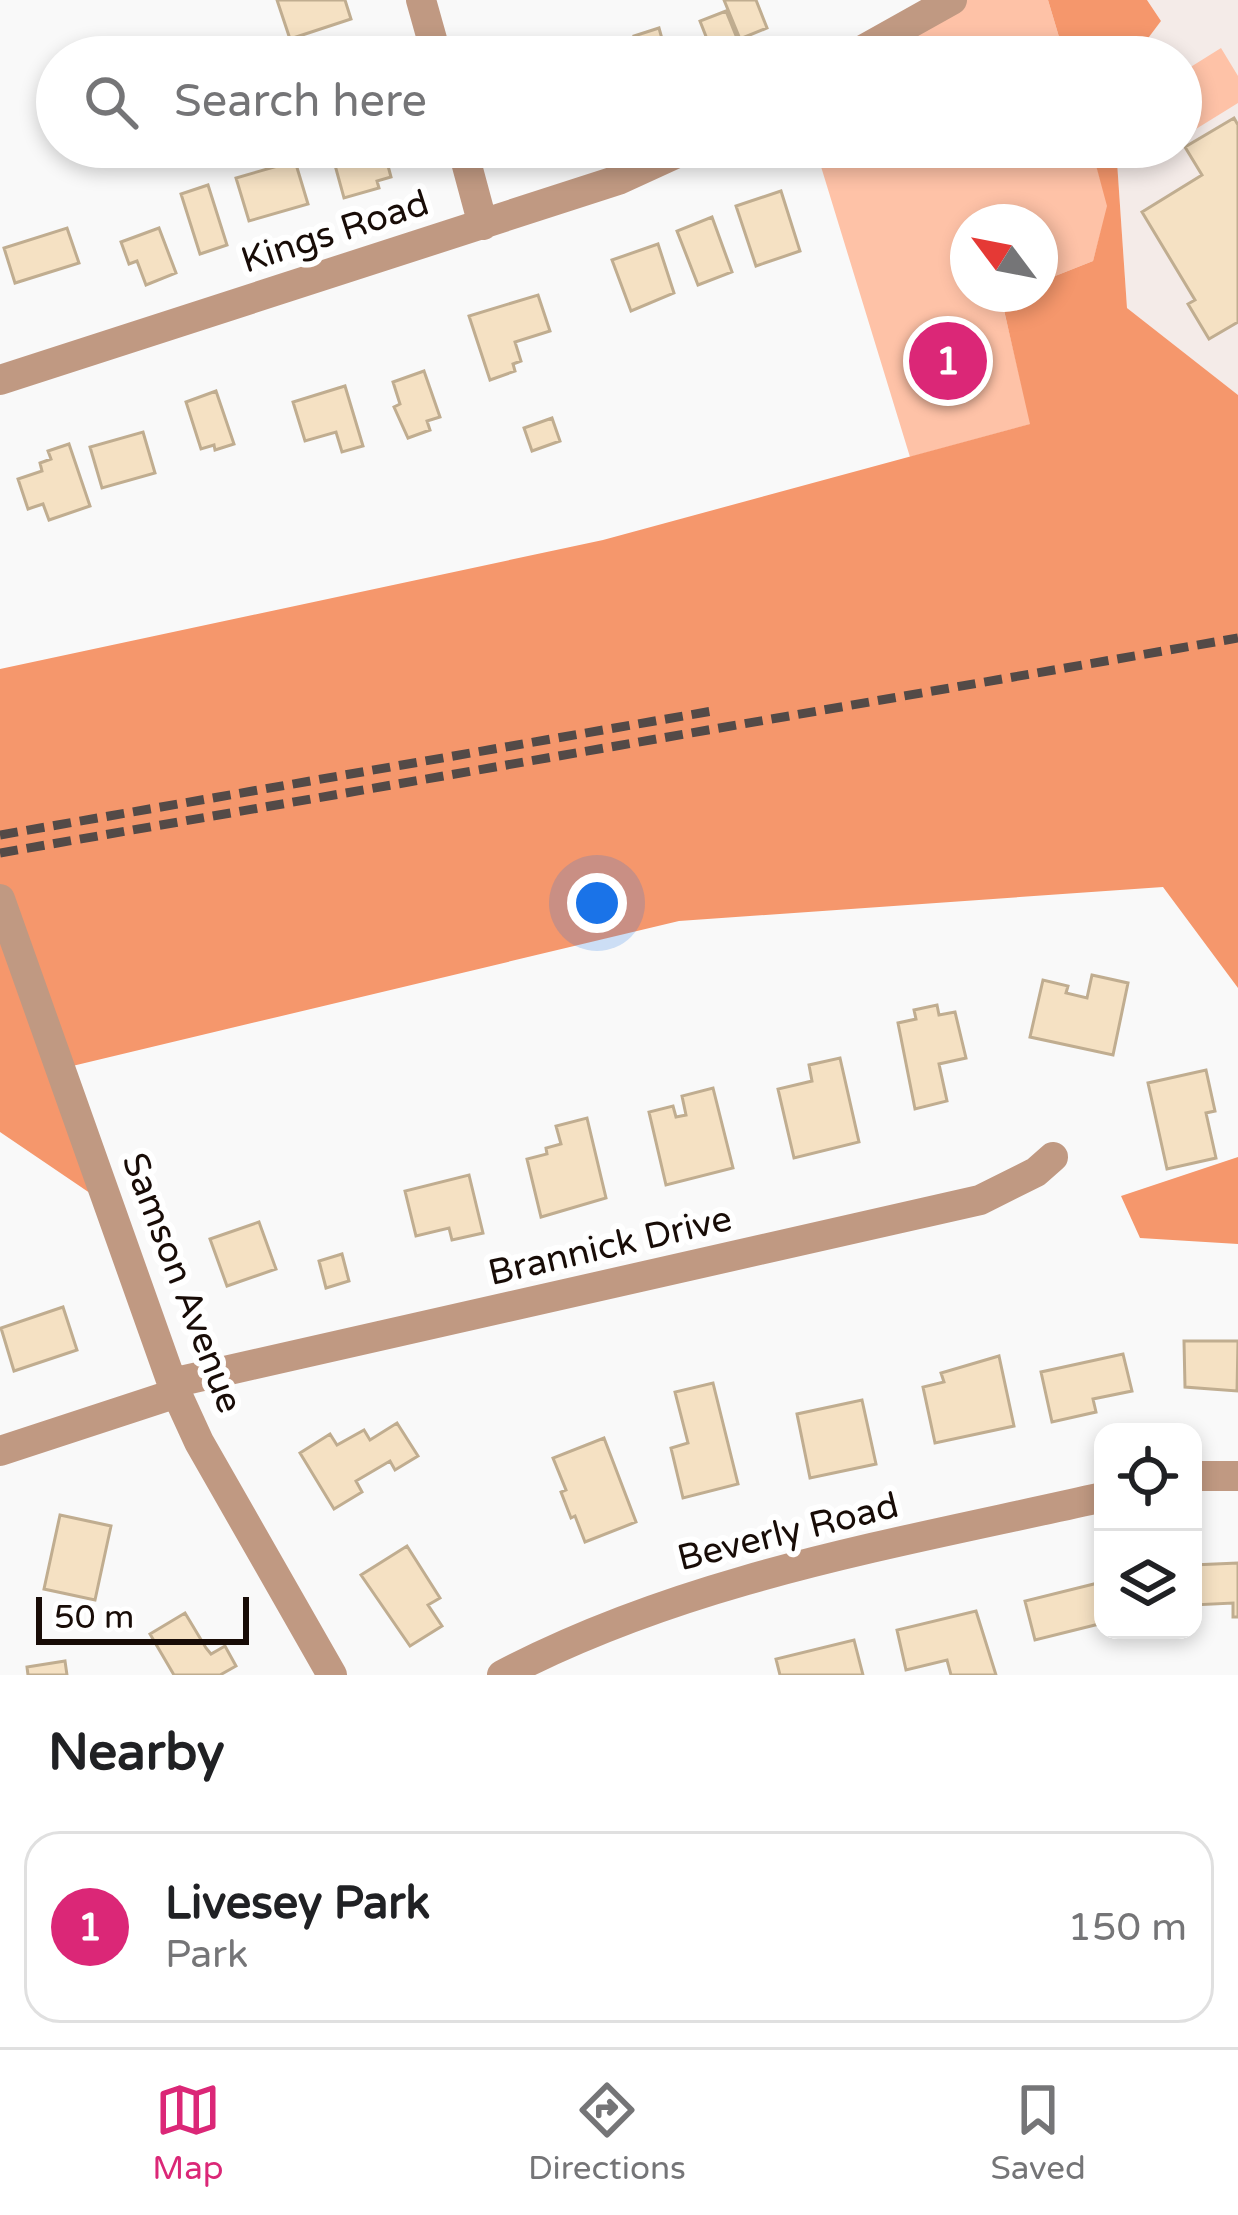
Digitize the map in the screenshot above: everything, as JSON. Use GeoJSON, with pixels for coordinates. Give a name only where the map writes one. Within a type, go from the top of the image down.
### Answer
{"type":"FeatureCollection","features":[{"type":"Feature","properties":{"kind":"street"},"geometry":{"type":"LineString","coordinates":[[421,0],[431,36]]}},
{"type":"Feature","properties":{"kind":"street"},"geometry":{"type":"LineString","coordinates":[[888,36],[952,0]]}},
{"type":"Feature","properties":{"kind":"street"},"geometry":{"type":"LineString","coordinates":[[468,168],[483,225]]}},
{"type":"Feature","properties":{"kind":"street","name":"Kings Road"},"geometry":{"type":"LineString","coordinates":[[0,380],[483,225],[644,168]]}},
{"type":"Feature","properties":{"kind":"street","name":"Samson Avenue"},"geometry":{"type":"LineString","coordinates":[[0,899],[175,1388],[200,1442],[332,1675]]}},
{"type":"Feature","properties":{"kind":"street","name":"Brannick Drive"},"geometry":{"type":"LineString","coordinates":[[0,1451],[175,1388],[980,1200],[1036,1172],[1053,1157]]}},
{"type":"Feature","properties":{"kind":"street"},"geometry":{"type":"LineString","coordinates":[[1202,1477],[1238,1476]]}},
{"type":"Feature","properties":{"kind":"street","name":"Beverly Road"},"geometry":{"type":"LineString","coordinates":[[502,1675],[596,1629],[669,1602],[1094,1499]]}},
{"type":"Feature","properties":{"kind":"shaded area"},"geometry":{"type":"Polygon","coordinates":[[[964,0],[1048,0],[1059,36],[909,36],[964,0]]]}},
{"type":"Feature","properties":{"kind":"shaded area"},"geometry":{"type":"Polygon","coordinates":[[[1048,0],[1147,0],[1161,21],[1150,36],[1059,36],[1048,0]]]}},
{"type":"Feature","properties":{"kind":"shaded area"},"geometry":{"type":"Polygon","coordinates":[[[1147,0],[1238,0],[1238,395],[1127,308],[1117,168],[1202,168],[1202,36],[1150,36],[1161,21],[1147,0]]]}},
{"type":"Feature","properties":{"kind":"shaded area"},"geometry":{"type":"Polygon","coordinates":[[[1221,48],[1238,76],[1238,103],[1202,125],[1202,60],[1221,48]]]}},
{"type":"Feature","properties":{"kind":"shaded area"},"geometry":{"type":"Polygon","coordinates":[[[821,168],[1097,168],[1108,206],[1093,261],[1058,275],[1058,204],[950,204],[950,312],[1004,312],[1031,424],[910,457],[821,168]]]}},
{"type":"Feature","properties":{"kind":"shaded area"},"geometry":{"type":"Polygon","coordinates":[[[1097,168],[1117,168],[1127,308],[1238,395],[1238,988],[1163,887],[679,921],[64,1068],[109,1206],[0,1132],[0,669],[603,540],[1030,424],[1004,312],[1058,312],[1058,275],[1093,261],[1107,206],[1097,168]]]}},
{"type":"Feature","properties":{"kind":"shaded area"},"geometry":{"type":"Polygon","coordinates":[[[1238,1157],[1238,1244],[1140,1238],[1121,1196],[1238,1157]]]}},
{"type":"Feature","properties":{"kind":"building"},"geometry":{"type":"Polygon","coordinates":[[[277,0],[345,0],[351,19],[289,36],[277,0]]]}},
{"type":"Feature","properties":{"kind":"building"},"geometry":{"type":"Polygon","coordinates":[[[724,0],[756,0],[767,28],[739,36],[724,0]]]}},
{"type":"Feature","properties":{"kind":"building"},"geometry":{"type":"Polygon","coordinates":[[[726,11],[736,36],[706,36],[700,21],[726,11]]]}},
{"type":"Feature","properties":{"kind":"building"},"geometry":{"type":"Polygon","coordinates":[[[659,28],[661,36],[634,36],[659,28]]]}},
{"type":"Feature","properties":{"kind":"building"},"geometry":{"type":"Polygon","coordinates":[[[1234,118],[1238,125],[1238,322],[1209,339],[1188,304],[1195,300],[1142,212],[1202,175],[1198,168],[1202,168],[1202,137],[1234,118]]]}},
{"type":"Feature","properties":{"kind":"building"},"geometry":{"type":"Polygon","coordinates":[[[271,168],[297,168],[308,204],[249,221],[236,178],[271,168]]]}},
{"type":"Feature","properties":{"kind":"building"},"geometry":{"type":"Polygon","coordinates":[[[336,168],[389,168],[391,177],[377,181],[379,188],[344,198],[336,168]]]}},
{"type":"Feature","properties":{"kind":"building"},"geometry":{"type":"Polygon","coordinates":[[[208,185],[227,245],[200,254],[181,194],[208,185]]]}},
{"type":"Feature","properties":{"kind":"building"},"geometry":{"type":"Polygon","coordinates":[[[781,191],[800,251],[756,266],[736,206],[781,191]]]}},
{"type":"Feature","properties":{"kind":"building"},"geometry":{"type":"Polygon","coordinates":[[[712,217],[732,272],[698,285],[677,231],[712,217]]]}},
{"type":"Feature","properties":{"kind":"building"},"geometry":{"type":"Polygon","coordinates":[[[67,228],[79,263],[15,283],[4,248],[67,228]]]}},
{"type":"Feature","properties":{"kind":"building"},"geometry":{"type":"Polygon","coordinates":[[[159,228],[176,273],[146,285],[137,261],[129,264],[121,242],[159,228]]]}},
{"type":"Feature","properties":{"kind":"building"},"geometry":{"type":"Polygon","coordinates":[[[658,244],[674,293],[631,311],[612,260],[658,244]]]}},
{"type":"Feature","properties":{"kind":"building"},"geometry":{"type":"Polygon","coordinates":[[[538,295],[550,331],[515,342],[521,361],[513,364],[515,371],[490,380],[469,316],[538,295]]]}},
{"type":"Feature","properties":{"kind":"building"},"geometry":{"type":"Polygon","coordinates":[[[424,371],[440,417],[427,421],[430,430],[408,438],[394,407],[400,404],[393,382],[424,371]]]}},
{"type":"Feature","properties":{"kind":"building"},"geometry":{"type":"Polygon","coordinates":[[[345,386],[363,446],[342,452],[336,432],[305,441],[293,402],[345,386]]]}},
{"type":"Feature","properties":{"kind":"building"},"geometry":{"type":"Polygon","coordinates":[[[216,391],[234,444],[201,449],[186,402],[216,391]]]}},
{"type":"Feature","properties":{"kind":"building"},"geometry":{"type":"Polygon","coordinates":[[[552,418],[560,441],[532,451],[524,428],[552,418]]]}},
{"type":"Feature","properties":{"kind":"building"},"geometry":{"type":"Polygon","coordinates":[[[143,432],[155,473],[102,488],[90,447],[143,432]]]}},
{"type":"Feature","properties":{"kind":"building"},"geometry":{"type":"Polygon","coordinates":[[[69,444],[90,506],[49,520],[43,504],[28,509],[18,479],[42,471],[40,463],[51,459],[48,451],[69,444]]]}},
{"type":"Feature","properties":{"kind":"building"},"geometry":{"type":"Polygon","coordinates":[[[1092,975],[1128,983],[1113,1055],[1030,1037],[1043,980],[1068,986],[1066,993],[1087,998],[1092,975]]]}},
{"type":"Feature","properties":{"kind":"building"},"geometry":{"type":"Polygon","coordinates":[[[937,1005],[939,1015],[955,1012],[966,1058],[939,1064],[947,1101],[915,1109],[898,1023],[916,1019],[914,1010],[937,1005]]]}},
{"type":"Feature","properties":{"kind":"building"},"geometry":{"type":"Polygon","coordinates":[[[840,1058],[859,1142],[794,1158],[778,1089],[812,1081],[809,1065],[840,1058]]]}},
{"type":"Feature","properties":{"kind":"building"},"geometry":{"type":"Polygon","coordinates":[[[1206,1070],[1215,1111],[1206,1113],[1216,1158],[1167,1169],[1148,1083],[1206,1070]]]}},
{"type":"Feature","properties":{"kind":"building"},"geometry":{"type":"Polygon","coordinates":[[[713,1088],[733,1168],[666,1185],[649,1112],[673,1106],[676,1117],[686,1115],[682,1096],[713,1088]]]}},
{"type":"Feature","properties":{"kind":"building"},"geometry":{"type":"Polygon","coordinates":[[[587,1118],[606,1198],[541,1217],[527,1159],[561,1144],[556,1126],[587,1118]]]}},
{"type":"Feature","properties":{"kind":"building"},"geometry":{"type":"Polygon","coordinates":[[[469,1175],[483,1233],[452,1240],[449,1228],[416,1236],[405,1191],[469,1175]]]}},
{"type":"Feature","properties":{"kind":"building"},"geometry":{"type":"Polygon","coordinates":[[[259,1222],[276,1269],[227,1286],[210,1239],[259,1222]]]}},
{"type":"Feature","properties":{"kind":"building"},"geometry":{"type":"Polygon","coordinates":[[[342,1254],[349,1281],[326,1288],[319,1261],[342,1254]]]}},
{"type":"Feature","properties":{"kind":"building"},"geometry":{"type":"Polygon","coordinates":[[[63,1307],[77,1350],[14,1371],[1,1328],[63,1307]]]}},
{"type":"Feature","properties":{"kind":"building"},"geometry":{"type":"Polygon","coordinates":[[[1184,1341],[1238,1341],[1237,1391],[1185,1387],[1184,1341]]]}},
{"type":"Feature","properties":{"kind":"building"},"geometry":{"type":"Polygon","coordinates":[[[1123,1354],[1132,1391],[1093,1399],[1096,1412],[1052,1422],[1041,1372],[1123,1354]]]}},
{"type":"Feature","properties":{"kind":"building"},"geometry":{"type":"Polygon","coordinates":[[[999,1356],[1014,1426],[935,1443],[923,1387],[944,1382],[941,1373],[999,1356]]]}},
{"type":"Feature","properties":{"kind":"building"},"geometry":{"type":"Polygon","coordinates":[[[713,1383],[738,1484],[683,1498],[671,1448],[688,1443],[675,1392],[713,1383]]]}},
{"type":"Feature","properties":{"kind":"building"},"geometry":{"type":"Polygon","coordinates":[[[862,1400],[876,1464],[810,1478],[797,1414],[862,1400]]]}},
{"type":"Feature","properties":{"kind":"building"},"geometry":{"type":"Polygon","coordinates":[[[397,1423],[418,1456],[395,1470],[390,1461],[356,1481],[362,1492],[334,1509],[300,1453],[330,1434],[337,1445],[364,1430],[370,1440],[397,1423]]]}},
{"type":"Feature","properties":{"kind":"building"},"geometry":{"type":"Polygon","coordinates":[[[604,1438],[636,1522],[585,1542],[561,1492],[566,1490],[553,1458],[604,1438]]]}},
{"type":"Feature","properties":{"kind":"building"},"geometry":{"type":"Polygon","coordinates":[[[60,1515],[111,1526],[95,1600],[44,1589],[60,1515]]]}},
{"type":"Feature","properties":{"kind":"building"},"geometry":{"type":"Polygon","coordinates":[[[407,1546],[440,1598],[428,1605],[442,1626],[410,1646],[361,1575],[407,1546]]]}},
{"type":"Feature","properties":{"kind":"building"},"geometry":{"type":"Polygon","coordinates":[[[1238,1563],[1238,1617],[1233,1617],[1233,1603],[1202,1605],[1202,1565],[1238,1563]]]}},
{"type":"Feature","properties":{"kind":"building"},"geometry":{"type":"Polygon","coordinates":[[[1094,1584],[1094,1625],[1035,1640],[1025,1601],[1094,1584]]]}},
{"type":"Feature","properties":{"kind":"building"},"geometry":{"type":"Polygon","coordinates":[[[976,1611],[996,1675],[951,1675],[947,1660],[906,1670],[897,1630],[976,1611]]]}},
{"type":"Feature","properties":{"kind":"building"},"geometry":{"type":"Polygon","coordinates":[[[185,1613],[211,1654],[225,1646],[236,1666],[220,1675],[174,1675],[150,1634],[185,1613]]]}},
{"type":"Feature","properties":{"kind":"building"},"geometry":{"type":"Polygon","coordinates":[[[854,1640],[863,1675],[780,1675],[776,1659],[854,1640]]]}},
{"type":"Feature","properties":{"kind":"building"},"geometry":{"type":"Polygon","coordinates":[[[65,1661],[67,1675],[28,1675],[27,1667],[65,1661]]]}},
{"type":"Feature","properties":{"kind":"railway"},"geometry":{"type":"LineString","coordinates":[[0,853],[1238,638]]}},
{"type":"Feature","properties":{"kind":"railway"},"geometry":{"type":"LineString","coordinates":[[0,835],[718,710]]}},
{"type":"Feature","properties":{"kind":"place","name":"Livesey Park"},"geometry":{"type":"Point","coordinates":[948,361]}}]}
